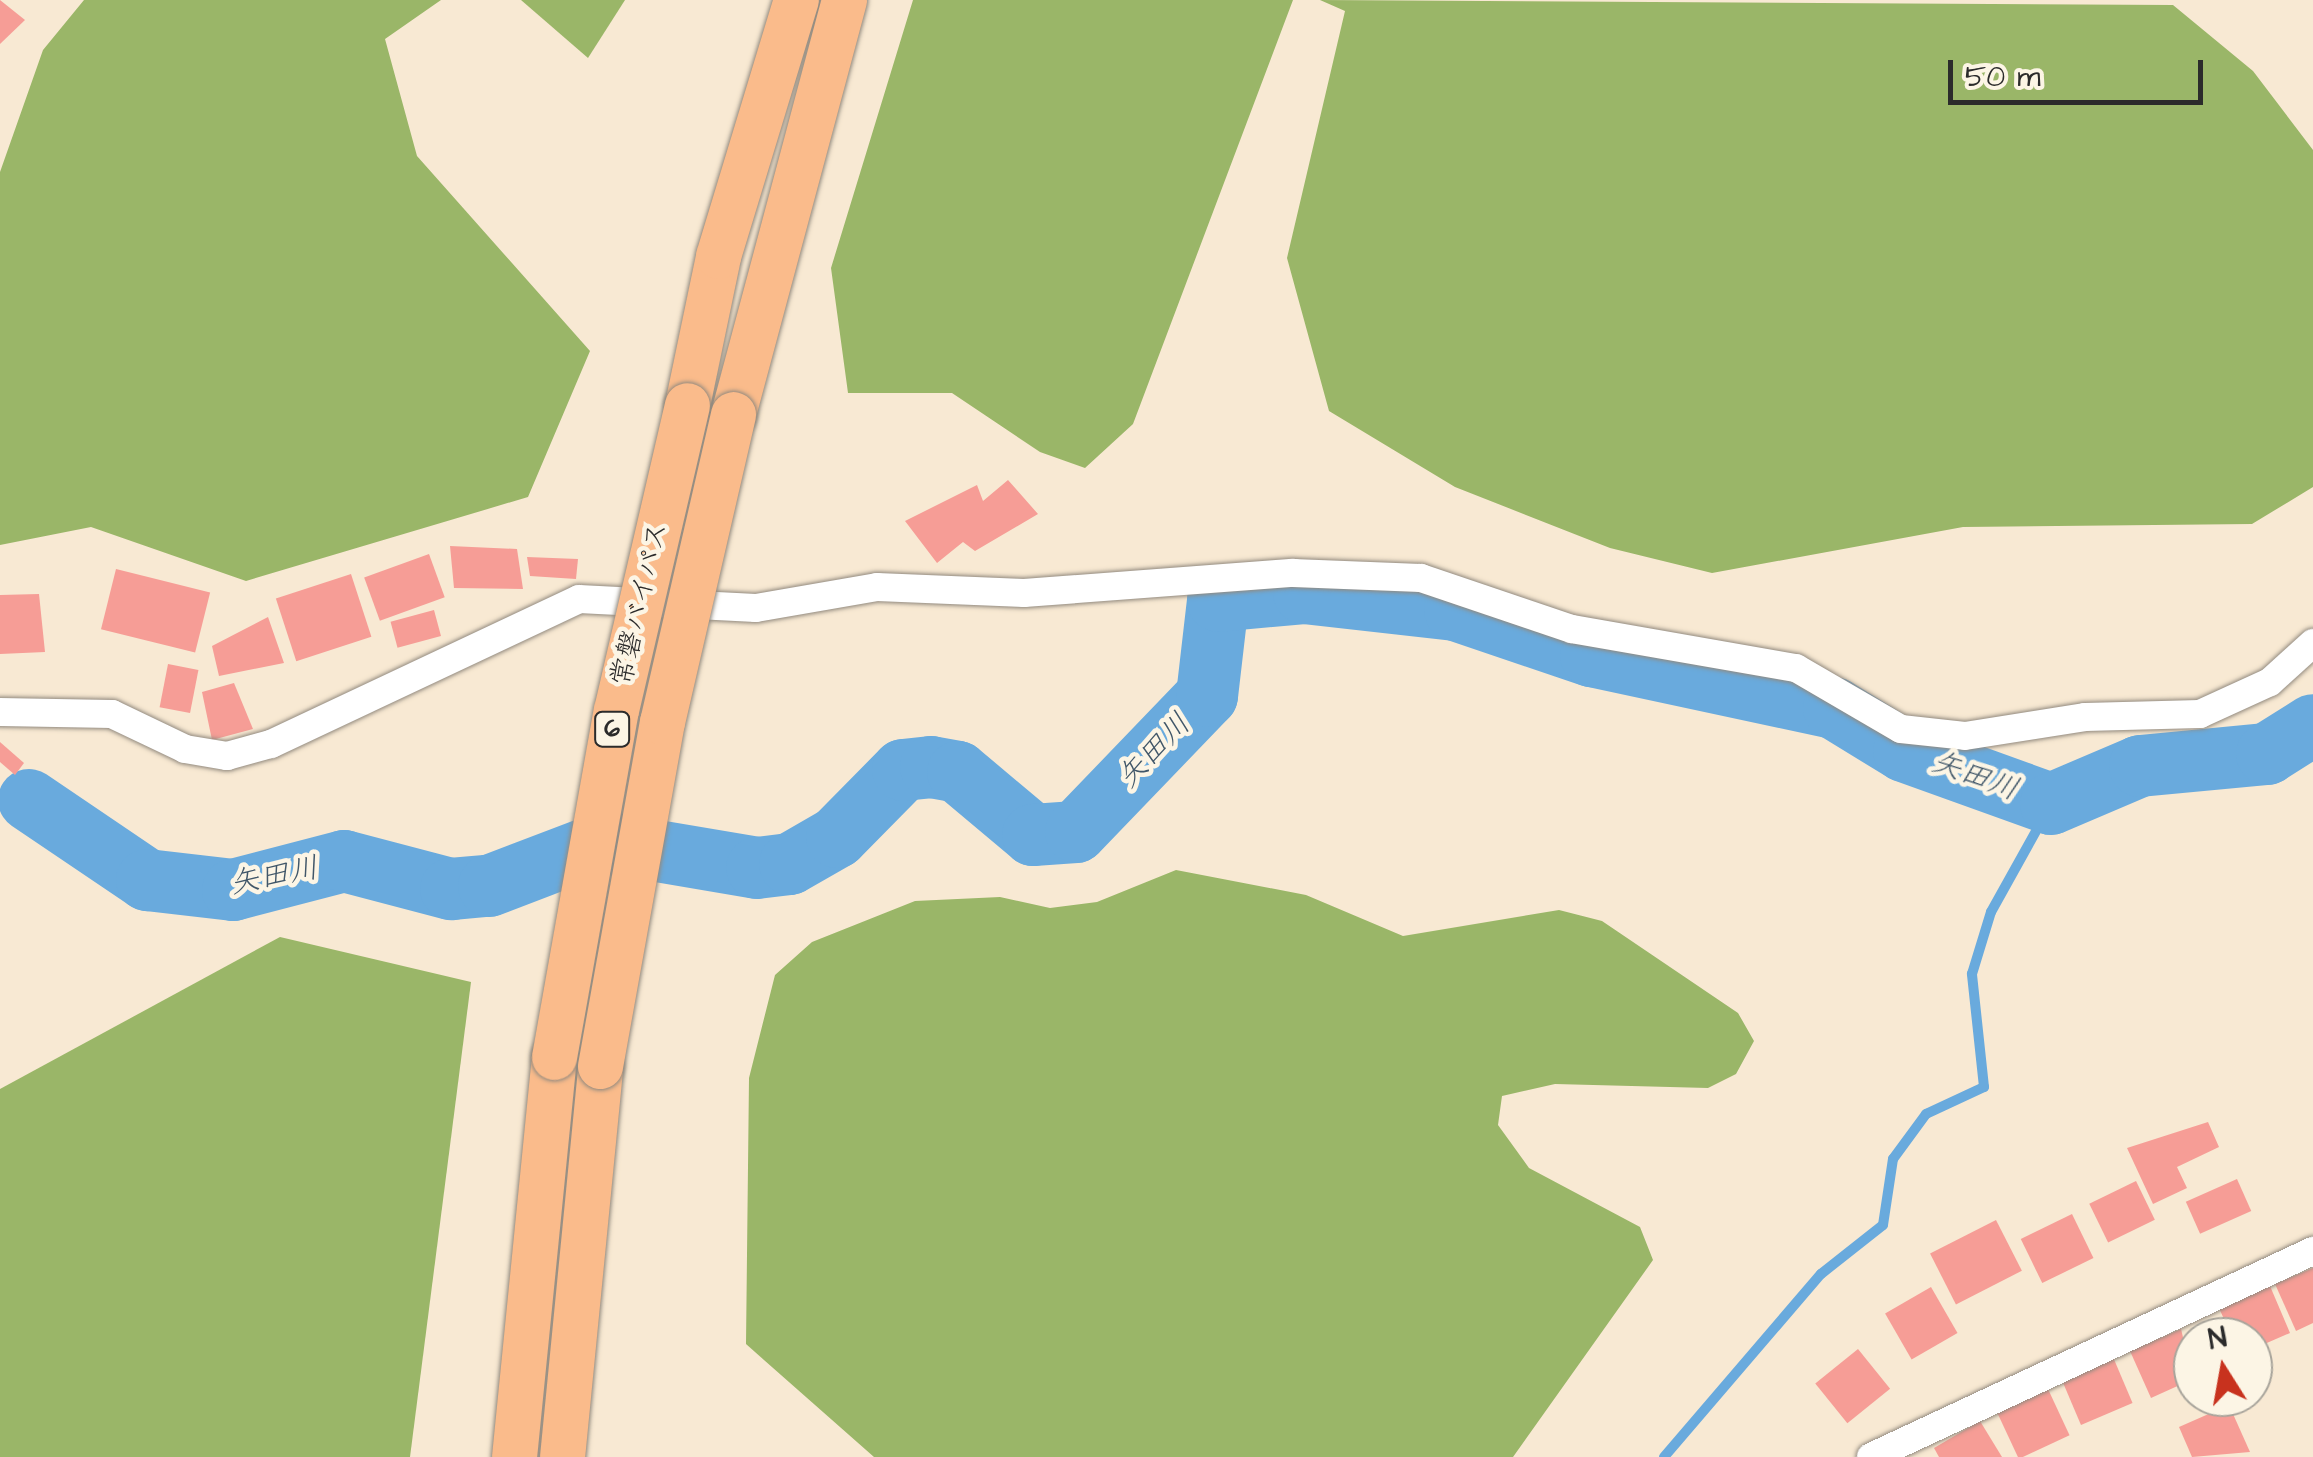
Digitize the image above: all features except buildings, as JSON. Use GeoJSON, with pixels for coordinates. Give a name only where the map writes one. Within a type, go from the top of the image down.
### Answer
{"type":"FeatureCollection","features":[{"type":"Feature","properties":{"kind":"highway"},"geometry":{"type":"LineString","coordinates":[[759,114],[772,0]]}},
{"type":"Feature","properties":{"kind":"highway","name":"常磐バイパス"},"geometry":{"type":"LineString","coordinates":[[514,1457],[522,1327],[554,1057],[616,710],[759,114],[796,0]]}},
{"type":"Feature","properties":{"kind":"highway","name":"常磐バイパス"},"geometry":{"type":"LineString","coordinates":[[562,1457],[572,1319],[600,1066],[662,722],[733,414],[844,0]]}},
{"type":"Feature","properties":{"kind":"highway"},"geometry":{"type":"LineString","coordinates":[[751,355],[813,211],[878,0]]}},
{"type":"Feature","properties":{"kind":"highway"},"geometry":{"type":"LineString","coordinates":[[572,1319],[576,1457]]}},
{"type":"Feature","properties":{"kind":"highway"},"geometry":{"type":"LineString","coordinates":[[506,1457],[522,1327]]}},
{"type":"Feature","properties":{"kind":"street"},"geometry":{"type":"LineString","coordinates":[[0,712],[112,714],[185,749],[228,756],[271,744],[579,599],[756,608],[877,587],[1024,594],[1293,573],[1421,578],[1572,630],[1796,668],[1901,730],[1965,736],[2086,717],[2200,714],[2270,682],[2313,643]]}},
{"type":"Feature","properties":{"kind":"street"},"geometry":{"type":"LineString","coordinates":[[1871,1457],[2313,1251]]}},
{"type":"Feature","properties":{"kind":"green space"},"geometry":{"type":"Polygon","coordinates":[[[84,0],[441,0],[385,39],[417,156],[590,351],[528,497],[246,581],[91,527],[0,545],[0,172],[43,50],[84,0]]]}},
{"type":"Feature","properties":{"kind":"green space"},"geometry":{"type":"Polygon","coordinates":[[[521,0],[625,0],[588,58],[521,0]]]}},
{"type":"Feature","properties":{"kind":"green space"},"geometry":{"type":"Polygon","coordinates":[[[913,0],[1293,0],[1133,424],[1085,468],[1040,452],[952,393],[848,393],[831,268],[913,0]]]}},
{"type":"Feature","properties":{"kind":"green space"},"geometry":{"type":"Polygon","coordinates":[[[1320,0],[2173,5],[2253,71],[2313,150],[2313,487],[2252,524],[1963,527],[1712,573],[1610,548],[1455,487],[1329,411],[1287,258],[1345,11],[1320,0]]]}},
{"type":"Feature","properties":{"kind":"green space"},"geometry":{"type":"Polygon","coordinates":[[[1176,870],[1306,895],[1403,936],[1559,910],[1602,921],[1738,1013],[1754,1041],[1736,1074],[1708,1088],[1555,1084],[1502,1096],[1498,1125],[1529,1168],[1640,1227],[1653,1260],[1513,1457],[874,1457],[746,1344],[749,1078],[775,975],[812,942],[915,901],[1000,897],[1050,908],[1097,902],[1176,870]]]}},
{"type":"Feature","properties":{"kind":"green space"},"geometry":{"type":"Polygon","coordinates":[[[280,937],[471,982],[410,1457],[0,1457],[0,1089],[280,937]]]}},
{"type":"Feature","properties":{"kind":"waterway","name":"矢田川"},"geometry":{"type":"LineString","coordinates":[[29,800],[147,880],[233,890],[344,861],[451,889],[489,886],[604,842],[757,868],[790,864],[837,837],[903,770],[931,767],[958,772],[1033,835],[1076,832],[1207,696],[1218,601],[1304,593],[1455,610],[1591,656],[1834,708],[1904,751],[2051,804],[2140,766],[2267,754],[2313,725]]}},
{"type":"Feature","properties":{"kind":"waterway"},"geometry":{"type":"LineString","coordinates":[[1664,1457],[1821,1274],[1883,1225],[1893,1159],[1926,1114],[1984,1087],[1972,974],[1991,912],[2051,804]]}}]}
